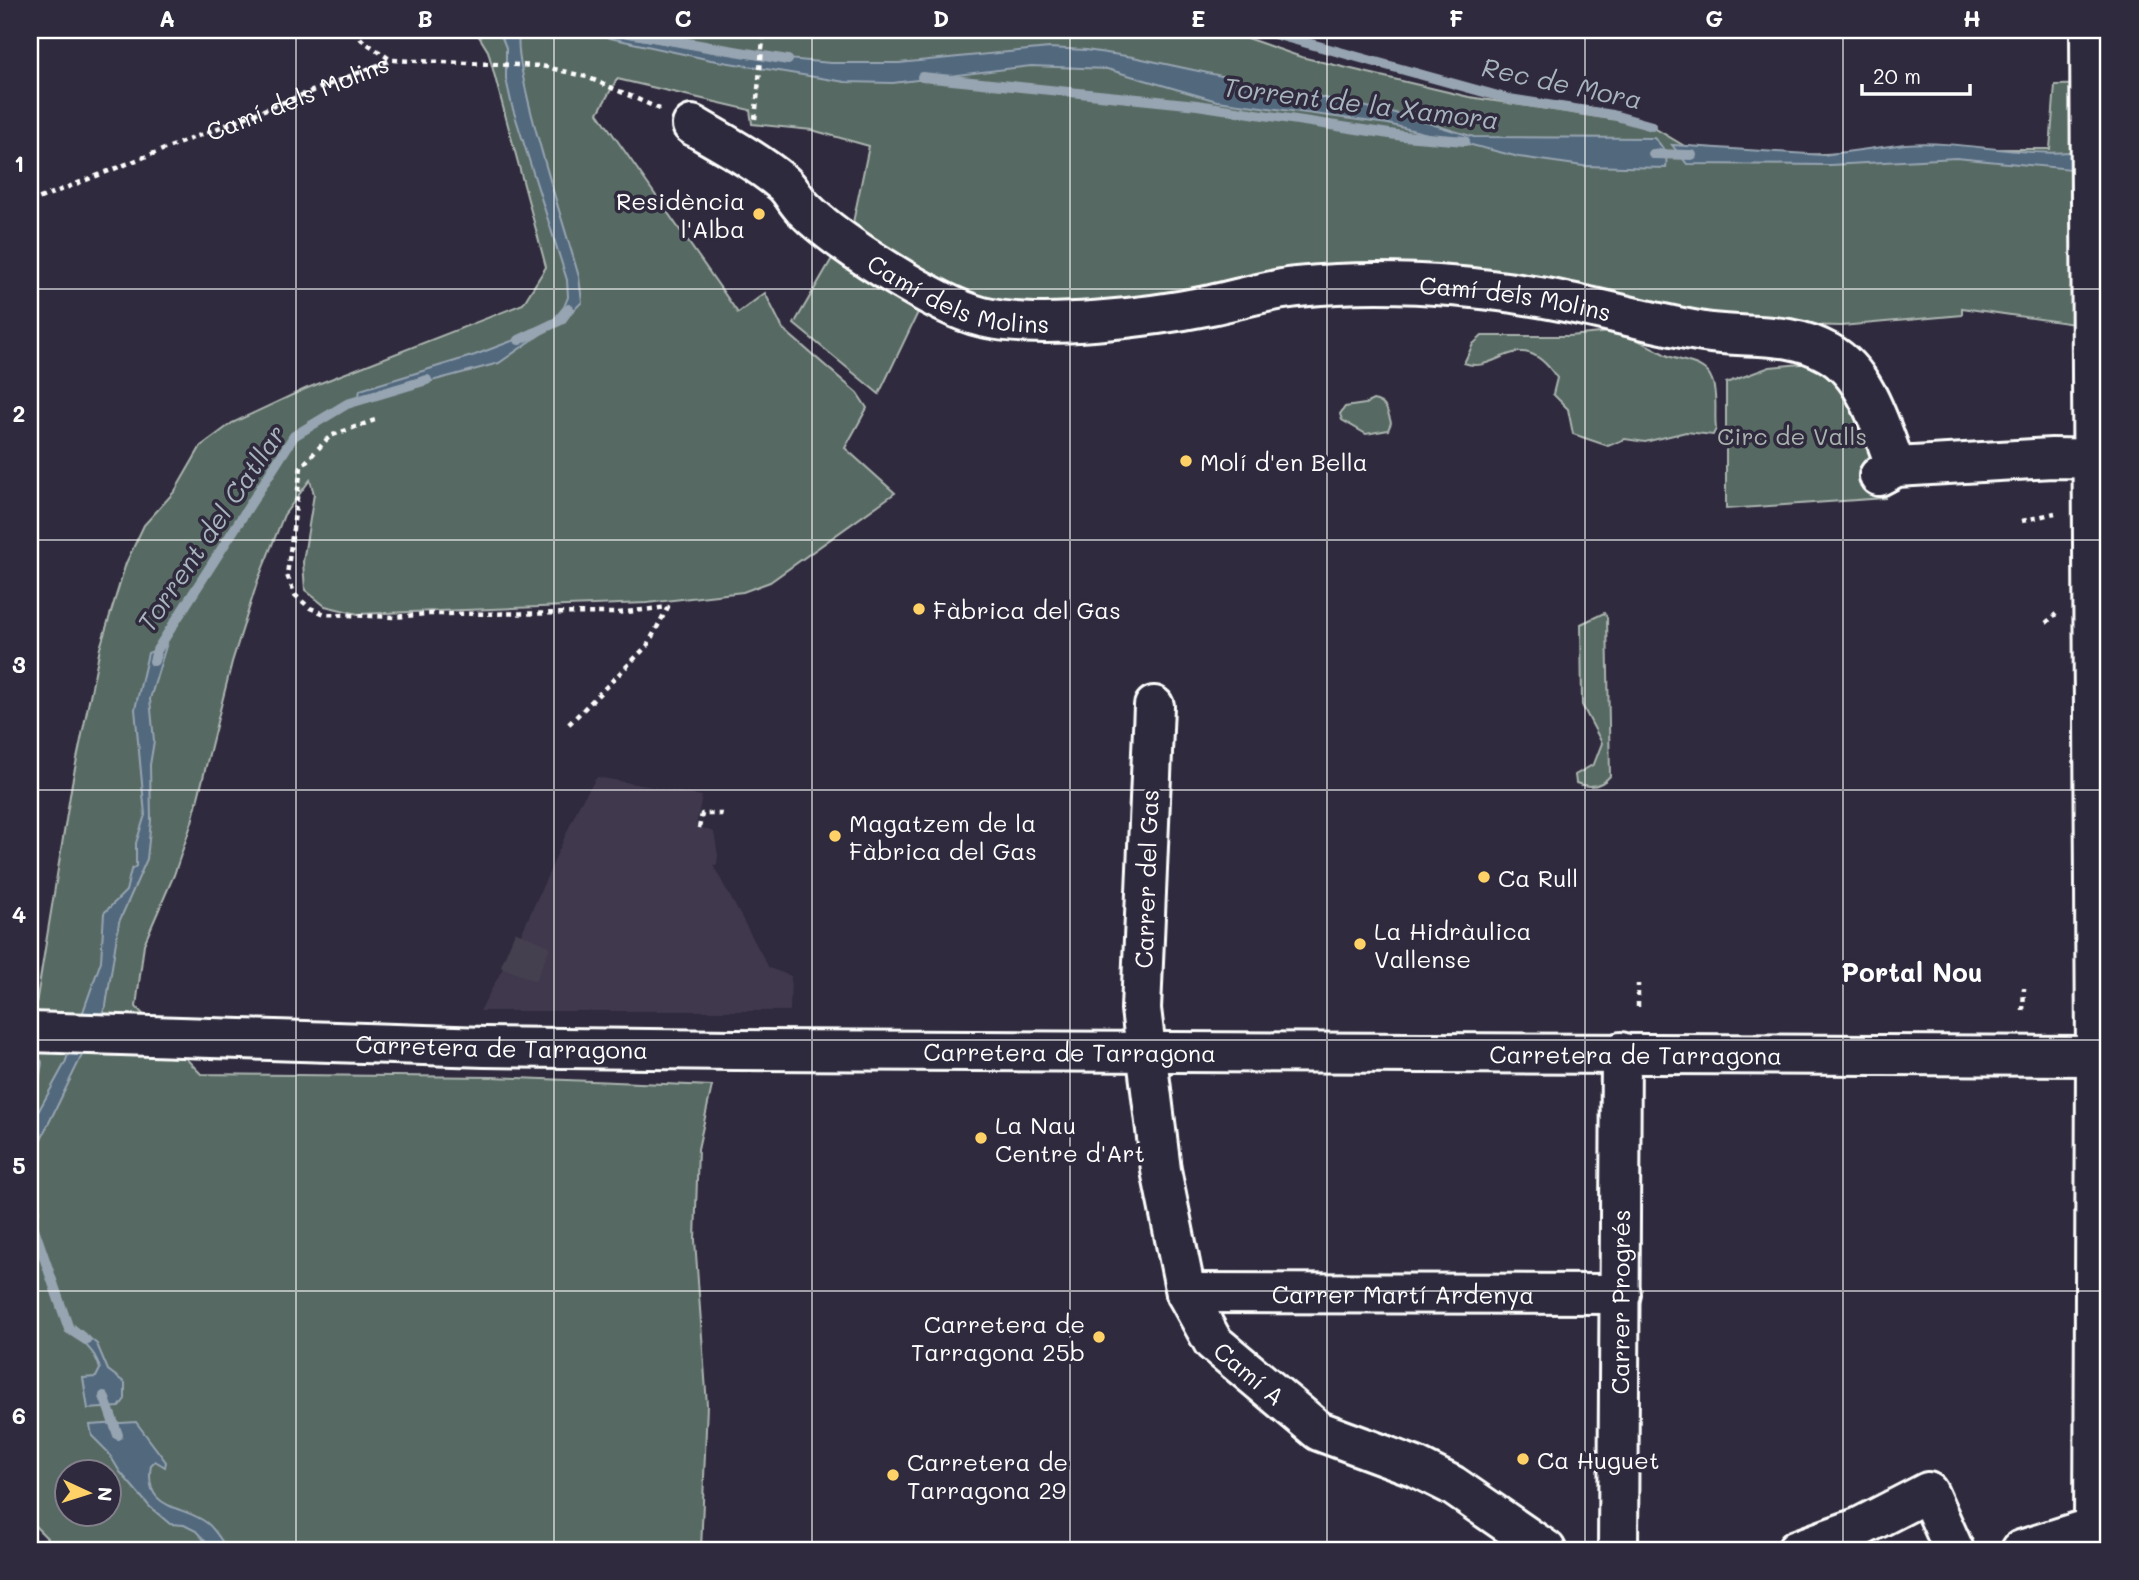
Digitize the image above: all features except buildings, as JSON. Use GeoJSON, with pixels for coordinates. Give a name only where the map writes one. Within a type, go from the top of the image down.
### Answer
{"type":"FeatureCollection","features":[{"type":"Feature","properties":{"kind":"street"},"geometry":{"type":"LineString","coordinates":[[2021,1550],[2102,1524],[2100,459],[2091,266],[2090,41]]}},
{"type":"Feature","properties":{"kind":"street","name":"Camí dels Molins"},"geometry":{"type":"LineString","coordinates":[[692,125],[748,158],[785,185],[804,209],[893,273],[958,309],[982,317],[1009,322],[1135,316],[1180,311],[1295,287],[1335,285],[1423,285],[1509,293],[1661,325],[1720,334],[1778,335],[1814,346],[1849,368],[1883,456],[2100,459]]}},
{"type":"Feature","properties":{"kind":"street","name":"Carrer del Gas"},"geometry":{"type":"LineString","coordinates":[[1146,1052],[1141,1009],[1154,706]]}},
{"type":"Feature","properties":{"kind":"street","name":"Carretera de Tarragona"},"geometry":{"type":"LineString","coordinates":[[30,1032],[485,1047],[2103,1056]]}},
{"type":"Feature","properties":{"kind":"street","name":"Camí A"},"geometry":{"type":"LineString","coordinates":[[1146,1052],[1161,1170],[1186,1293],[1213,1342],[1319,1431],[1440,1479],[1546,1550]]}},
{"type":"Feature","properties":{"kind":"street","name":"Carrer Progrés"},"geometry":{"type":"LineString","coordinates":[[1618,1550],[1621,1052]]}},
{"type":"Feature","properties":{"kind":"street","name":"Carrer Martí Ardenya"},"geometry":{"type":"LineString","coordinates":[[1186,1293],[1621,1294]]}},
{"type":"Feature","properties":{"kind":"street"},"geometry":{"type":"LineString","coordinates":[[1797,1550],[1860,1527],[1928,1492],[1954,1550]]}},
{"type":"Feature","properties":{"kind":"path"},"geometry":{"type":"LineString","coordinates":[[354,30],[362,40],[391,60]]}},
{"type":"Feature","properties":{"kind":"path"},"geometry":{"type":"LineString","coordinates":[[758,94],[764,30]]}},
{"type":"Feature","properties":{"kind":"path","name":"Camí dels Molins"},"geometry":{"type":"LineString","coordinates":[[30,202],[391,60],[495,62],[542,66],[587,77],[618,89],[692,125]]}},
{"type":"Feature","properties":{"kind":"path"},"geometry":{"type":"LineString","coordinates":[[375,419],[330,436],[301,467],[287,575],[295,595],[310,608],[325,614],[394,617],[427,614],[618,613],[668,607],[647,646],[567,726]]}},
{"type":"Feature","properties":{"kind":"path"},"geometry":{"type":"LineString","coordinates":[[2022,521],[2060,511]]}},
{"type":"Feature","properties":{"kind":"path"},"geometry":{"type":"LineString","coordinates":[[699,828],[702,814],[724,814]]}},
{"type":"Feature","properties":{"kind":"path"},"geometry":{"type":"LineString","coordinates":[[1638,984],[1638,1007]]}},
{"type":"Feature","properties":{"kind":"path"},"geometry":{"type":"LineString","coordinates":[[2023,1011],[2024,988]]}},
{"type":"Feature","properties":{"kind":"shaded area"},"geometry":{"type":"Polygon","coordinates":[[[597,777],[702,796],[696,826],[714,832],[718,855],[717,865],[713,865],[769,968],[791,976],[790,1011],[480,1011],[523,930],[580,803],[597,777]]]}},
{"type":"Feature","properties":{"kind":"green space"},"geometry":{"type":"Polygon","coordinates":[[[475,30],[971,30],[1021,37],[1038,30],[1224,30],[1301,57],[1469,97],[1649,125],[1693,151],[1761,157],[1932,149],[2050,149],[2055,85],[2109,84],[2109,329],[1962,308],[1962,315],[1841,326],[1719,323],[1580,290],[1069,306],[1022,304],[948,291],[851,232],[869,146],[812,130],[752,124],[750,110],[617,79],[598,113],[738,313],[765,293],[783,329],[857,393],[867,408],[845,448],[895,493],[770,582],[743,592],[647,603],[358,614],[325,606],[305,590],[303,562],[314,494],[310,480],[284,515],[258,580],[232,662],[192,822],[174,875],[144,944],[136,1007],[201,1074],[492,1077],[712,1086],[698,1149],[695,1240],[707,1405],[701,1550],[59,1550],[30,1521],[30,1041],[72,783],[100,648],[126,563],[144,525],[175,491],[201,446],[232,423],[305,389],[523,304],[546,267],[488,51],[475,30]]]}},
{"type":"Feature","properties":{"kind":"green space"},"geometry":{"type":"Polygon","coordinates":[[[837,250],[923,302],[879,394],[794,324],[837,250]]]}},
{"type":"Feature","properties":{"kind":"green space"},"geometry":{"type":"Polygon","coordinates":[[[1611,332],[1633,338],[1666,355],[1699,366],[1709,374],[1715,391],[1716,429],[1713,435],[1686,432],[1645,442],[1625,439],[1608,446],[1573,434],[1568,409],[1553,394],[1557,378],[1543,362],[1531,354],[1509,354],[1476,365],[1464,363],[1473,344],[1482,336],[1569,336],[1611,332]]]}},
{"type":"Feature","properties":{"kind":"green space","name":"Circ de Valls"},"geometry":{"type":"Polygon","coordinates":[[[1811,363],[1840,373],[1873,455],[1885,498],[1726,509],[1726,383],[1770,367],[1811,363]]]}},
{"type":"Feature","properties":{"kind":"green space"},"geometry":{"type":"Polygon","coordinates":[[[1373,400],[1384,405],[1387,411],[1391,423],[1388,430],[1366,434],[1342,420],[1340,414],[1345,407],[1373,400]]]}},
{"type":"Feature","properties":{"kind":"green space"},"geometry":{"type":"Polygon","coordinates":[[[1604,613],[1607,617],[1610,776],[1599,784],[1586,786],[1576,783],[1575,775],[1594,764],[1602,743],[1582,705],[1581,624],[1604,613]]]}},
{"type":"Feature","properties":{"kind":"water"},"geometry":{"type":"Polygon","coordinates":[[[499,30],[520,30],[519,47],[530,110],[579,277],[582,302],[570,314],[499,363],[428,382],[397,385],[358,401],[360,390],[475,355],[538,331],[551,323],[564,307],[568,297],[567,280],[512,106],[506,79],[506,48],[499,30]]]}},
{"type":"Feature","properties":{"kind":"water"},"geometry":{"type":"Polygon","coordinates":[[[573,30],[592,30],[712,52],[831,63],[899,63],[1049,48],[1086,50],[1133,57],[1395,113],[1474,137],[1654,138],[1664,152],[1666,168],[1583,166],[1519,157],[1388,124],[1217,101],[1107,69],[1031,66],[893,83],[845,82],[711,60],[573,30]]]}},
{"type":"Feature","properties":{"kind":"water"},"geometry":{"type":"Polygon","coordinates":[[[1905,144],[2070,152],[2071,169],[1956,158],[1830,165],[1687,164],[1672,145],[1823,155],[1905,144]]]}},
{"type":"Feature","properties":{"kind":"water"},"geometry":{"type":"Polygon","coordinates":[[[166,646],[150,699],[154,741],[150,765],[151,821],[147,859],[119,922],[106,1006],[40,1141],[37,1155],[39,1213],[30,1173],[30,1143],[38,1112],[65,1063],[101,961],[104,913],[126,891],[131,870],[136,866],[136,843],[145,815],[135,709],[148,653],[166,646]]]}},
{"type":"Feature","properties":{"kind":"water"},"geometry":{"type":"Polygon","coordinates":[[[75,1326],[97,1344],[108,1370],[125,1383],[125,1399],[119,1407],[88,1409],[83,1378],[96,1377],[100,1369],[95,1356],[80,1338],[75,1326]]]}},
{"type":"Feature","properties":{"kind":"water"},"geometry":{"type":"Polygon","coordinates":[[[136,1422],[166,1462],[165,1467],[155,1461],[151,1465],[150,1480],[153,1491],[167,1504],[207,1523],[228,1550],[213,1550],[196,1531],[184,1525],[170,1524],[150,1507],[122,1474],[122,1458],[112,1458],[92,1436],[90,1425],[136,1422]]]}},
{"type":"Feature","properties":{"kind":"waterway","name":"Torrent de la Xamora"},"geometry":{"type":"LineString","coordinates":[[611,30],[788,60]]}},
{"type":"Feature","properties":{"kind":"waterway","name":"Rec de Mora"},"geometry":{"type":"LineString","coordinates":[[972,30],[1016,30]]}},
{"type":"Feature","properties":{"kind":"waterway","name":"Rec de Mora"},"geometry":{"type":"LineString","coordinates":[[1260,30],[1509,99],[1613,115],[1652,126]]}},
{"type":"Feature","properties":{"kind":"waterway","name":"Torrent de la Xamora"},"geometry":{"type":"LineString","coordinates":[[922,77],[1197,105],[1403,136],[1465,141]]}},
{"type":"Feature","properties":{"kind":"waterway","name":"Torrent de la Xamora"},"geometry":{"type":"LineString","coordinates":[[1653,154],[1692,155]]}},
{"type":"Feature","properties":{"kind":"waterway","name":"Torrent del Catllar"},"geometry":{"type":"LineString","coordinates":[[519,340],[561,320],[569,309]]}},
{"type":"Feature","properties":{"kind":"waterway","name":"Torrent del Catllar"},"geometry":{"type":"LineString","coordinates":[[154,661],[157,650],[294,436],[347,404],[427,380]]}},
{"type":"Feature","properties":{"kind":"waterway"},"geometry":{"type":"LineString","coordinates":[[30,1110],[38,1063]]}},
{"type":"Feature","properties":{"kind":"waterway","name":"Torrent del Catllar"},"geometry":{"type":"LineString","coordinates":[[30,1194],[30,1217],[69,1329],[86,1340]]}},
{"type":"Feature","properties":{"kind":"waterway","name":"Torrent del Catllar"},"geometry":{"type":"LineString","coordinates":[[104,1396],[118,1435]]}},
{"type":"Feature","properties":{"kind":"tunnel"},"geometry":{"type":"LineString","coordinates":[[518,974],[534,936]]}},
{"type":"Feature","properties":{"kind":"place","name":"Residència l'Alba"},"geometry":{"type":"Point","coordinates":[759,214]}},
{"type":"Feature","properties":{"kind":"place","name":"Molí d'en Bella"},"geometry":{"type":"Point","coordinates":[1186,461]}},
{"type":"Feature","properties":{"kind":"place","name":"Fàbrica del Gas"},"geometry":{"type":"Point","coordinates":[919,609]}},
{"type":"Feature","properties":{"kind":"place","name":"Magatzem de la Fàbrica del Gas"},"geometry":{"type":"Point","coordinates":[835,836]}},
{"type":"Feature","properties":{"kind":"place","name":"Ca Rull"},"geometry":{"type":"Point","coordinates":[1484,877]}},
{"type":"Feature","properties":{"kind":"place","name":"La Hidràulica Vallense"},"geometry":{"type":"Point","coordinates":[1360,944]}},
{"type":"Feature","properties":{"kind":"place","name":"La Nau Centre d'Art"},"geometry":{"type":"Point","coordinates":[981,1138]}},
{"type":"Feature","properties":{"kind":"place","name":"Carretera de Tarragona 25b"},"geometry":{"type":"Point","coordinates":[1099,1337]}},
{"type":"Feature","properties":{"kind":"place","name":"Ca Huguet"},"geometry":{"type":"Point","coordinates":[1523,1459]}},
{"type":"Feature","properties":{"kind":"place","name":"Carretera de Tarragona 29"},"geometry":{"type":"Point","coordinates":[893,1475]}},
{"type":"Feature","properties":{"kind":"district","name":"Portal Nou"},"geometry":{"type":"Point","coordinates":[1912,972]}}]}
